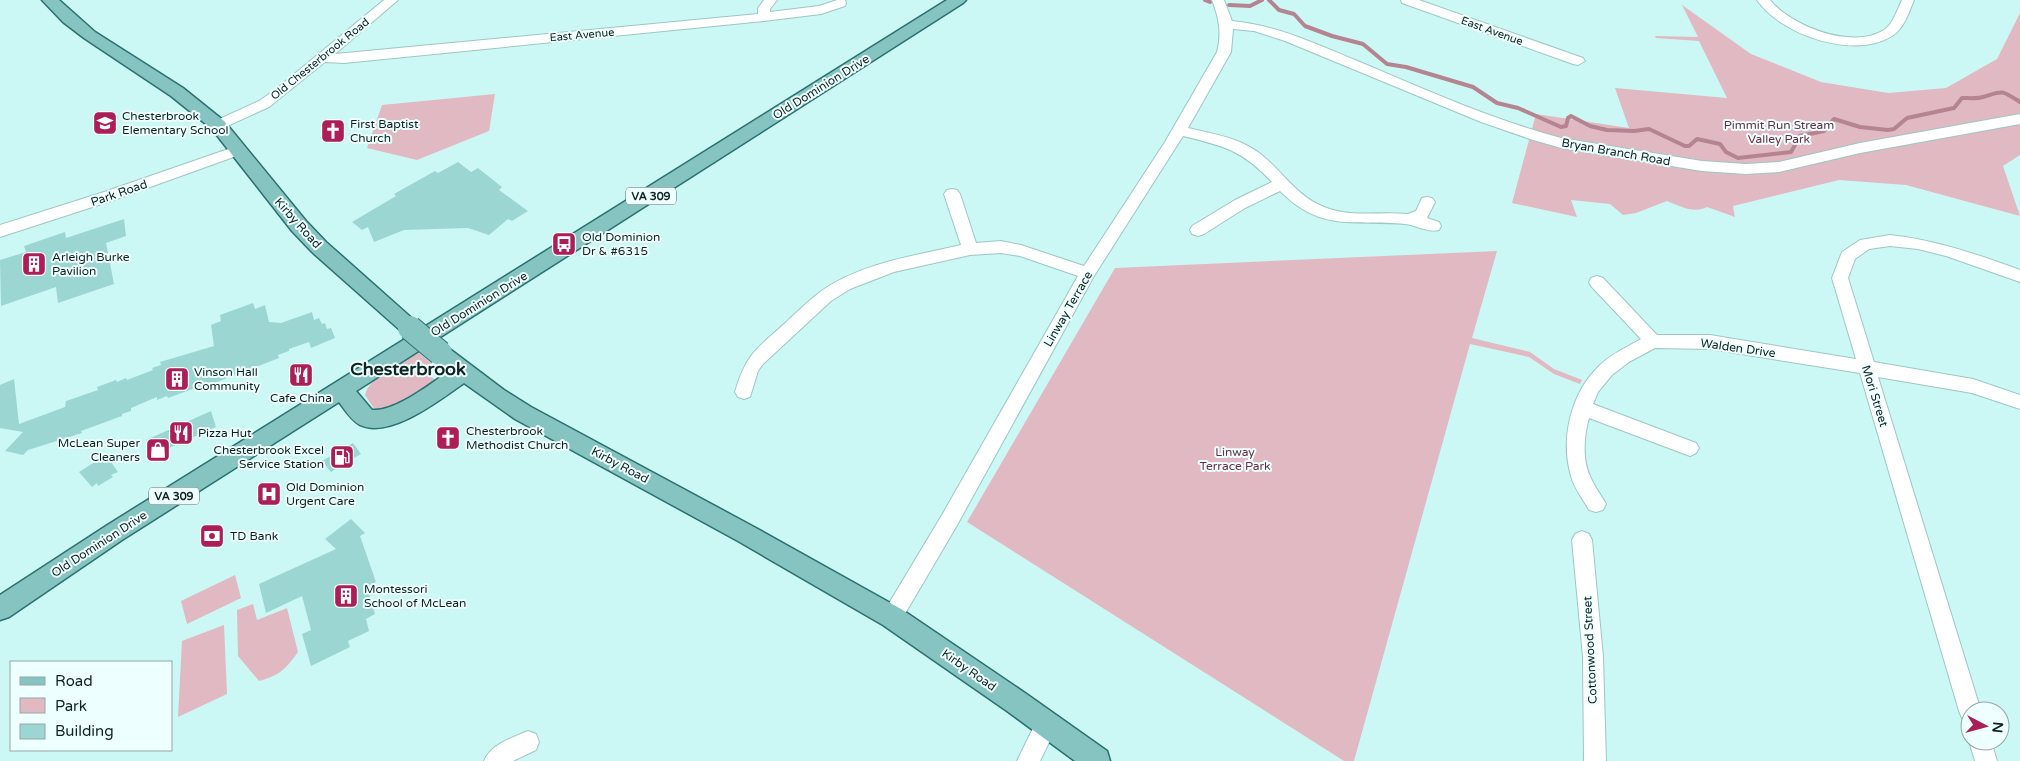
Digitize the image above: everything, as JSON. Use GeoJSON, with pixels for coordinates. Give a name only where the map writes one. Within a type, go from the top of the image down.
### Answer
{"type":"FeatureCollection","features":[{"type":"Feature","properties":{"kind":"main road","name":"Kirby Road"},"geometry":{"type":"LineString","coordinates":[[50,0],[84,32],[183,95],[218,125],[299,226],[319,247],[440,353],[496,396],[523,413],[746,534],[892,617],[1047,724],[1097,761]]}},
{"type":"Feature","properties":{"kind":"main road","name":"Old Dominion Drive"},"geometry":{"type":"LineString","coordinates":[[0,609],[114,533],[958,0]]}},
{"type":"Feature","properties":{"kind":"main road"},"geometry":{"type":"LineString","coordinates":[[343,390],[368,419],[381,420],[417,402],[449,383],[464,371]]}},
{"type":"Feature","properties":{"kind":"street","name":"Old Chesterbrook Road"},"geometry":{"type":"LineString","coordinates":[[218,125],[264,104],[324,58],[392,0]]}},
{"type":"Feature","properties":{"kind":"street"},"geometry":{"type":"LineString","coordinates":[[764,17],[764,8],[771,0]]}},
{"type":"Feature","properties":{"kind":"street","name":"Linway Terrace"},"geometry":{"type":"LineString","coordinates":[[892,617],[949,522],[1088,274],[1179,130],[1224,52],[1227,43],[1227,24],[1218,0]]}},
{"type":"Feature","properties":{"kind":"street","name":"East Avenue"},"geometry":{"type":"LineString","coordinates":[[1407,0],[1546,51],[1578,60]]}},
{"type":"Feature","properties":{"kind":"street"},"geometry":{"type":"LineString","coordinates":[[1763,0],[1772,12],[1807,31],[1834,38],[1860,40],[1882,36],[1890,32],[1908,0]]}},
{"type":"Feature","properties":{"kind":"street","name":"East Avenue"},"geometry":{"type":"LineString","coordinates":[[324,58],[344,59],[764,17],[821,10],[840,4]]}},
{"type":"Feature","properties":{"kind":"street","name":"Bryan Branch Road"},"geometry":{"type":"LineString","coordinates":[[1227,24],[1255,27],[1290,38],[1486,119],[1535,136],[1561,143],[1702,166],[1746,169],[1778,167],[1860,148],[2020,119]]}},
{"type":"Feature","properties":{"kind":"street"},"geometry":{"type":"LineString","coordinates":[[1179,130],[1247,151],[1257,158],[1297,200],[1337,218],[1352,220],[1409,219],[1425,222],[1433,226]]}},
{"type":"Feature","properties":{"kind":"street","name":"Park Road"},"geometry":{"type":"LineString","coordinates":[[0,231],[109,196],[237,151]]}},
{"type":"Feature","properties":{"kind":"street"},"geometry":{"type":"LineString","coordinates":[[1198,230],[1240,204],[1281,184]]}},
{"type":"Feature","properties":{"kind":"street"},"geometry":{"type":"LineString","coordinates":[[952,194],[970,249]]}},
{"type":"Feature","properties":{"kind":"street"},"geometry":{"type":"LineString","coordinates":[[1409,219],[1423,214],[1427,202]]}},
{"type":"Feature","properties":{"kind":"street","name":"Mori Street"},"geometry":{"type":"LineString","coordinates":[[1967,701],[1866,368],[1840,278],[1840,268],[1844,259],[1852,252],[1877,242],[1898,240],[1920,243],[2020,276]]}},
{"type":"Feature","properties":{"kind":"street"},"geometry":{"type":"LineString","coordinates":[[744,392],[750,370],[757,359],[825,296],[844,285],[875,272],[970,249],[993,247],[1016,250],[1088,274]]}},
{"type":"Feature","properties":{"kind":"street"},"geometry":{"type":"LineString","coordinates":[[1597,282],[1653,341]]}},
{"type":"Feature","properties":{"kind":"street","name":"Walden Drive"},"geometry":{"type":"LineString","coordinates":[[1596,504],[1580,477],[1576,454],[1576,431],[1583,408],[1591,387],[1606,370],[1623,357],[1653,341],[1710,342],[1973,386],[2020,402]]}},
{"type":"Feature","properties":{"kind":"street"},"geometry":{"type":"LineString","coordinates":[[1583,408],[1690,448]]}},
{"type":"Feature","properties":{"kind":"street","name":"Cottonwood Street"},"geometry":{"type":"LineString","coordinates":[[1582,540],[1593,658],[1594,761]]}},
{"type":"Feature","properties":{"kind":"street"},"geometry":{"type":"LineString","coordinates":[[1028,761],[1047,724]]}},
{"type":"Feature","properties":{"kind":"street"},"geometry":{"type":"LineString","coordinates":[[495,761],[511,749],[528,742]]}},
{"type":"Feature","properties":{"kind":"green space","name":"Pimmit Run Stream Valley Park"},"geometry":{"type":"Polygon","coordinates":[[[1682,5],[1751,54],[1821,82],[1888,93],[1946,88],[1997,59],[2020,13],[2020,155],[2003,166],[2020,216],[1906,185],[1839,180],[1733,206],[1735,217],[1707,207],[1697,210],[1667,201],[1636,213],[1623,215],[1610,204],[1571,200],[1577,217],[1512,203],[1536,114],[1629,128],[1615,88],[1727,98],[1699,41],[1656,38],[1655,36],[1698,37],[1682,5]]]}},
{"type":"Feature","properties":{"kind":"green space"},"geometry":{"type":"Polygon","coordinates":[[[495,94],[489,131],[417,160],[367,148],[382,105],[495,94]]]}},
{"type":"Feature","properties":{"kind":"green space","name":"Linway Terrace Park"},"geometry":{"type":"Polygon","coordinates":[[[1497,251],[1472,338],[1530,352],[1554,369],[1582,380],[1580,384],[1554,374],[1529,357],[1470,344],[1354,761],[1344,761],[967,522],[1115,268],[1497,251]]]}},
{"type":"Feature","properties":{"kind":"green space"},"geometry":{"type":"Polygon","coordinates":[[[417,351],[432,364],[431,377],[436,380],[408,402],[383,411],[375,410],[365,395],[368,388],[386,370],[417,351]]]}},
{"type":"Feature","properties":{"kind":"green space"},"geometry":{"type":"Polygon","coordinates":[[[235,575],[241,598],[187,624],[181,601],[235,575]]]}},
{"type":"Feature","properties":{"kind":"green space"},"geometry":{"type":"Polygon","coordinates":[[[253,604],[257,620],[287,608],[298,652],[282,671],[259,681],[238,656],[237,610],[253,604]]]}},
{"type":"Feature","properties":{"kind":"green space"},"geometry":{"type":"Polygon","coordinates":[[[224,625],[227,694],[178,717],[182,641],[224,625]]]}},
{"type":"Feature","properties":{"kind":"building"},"geometry":{"type":"Polygon","coordinates":[[[458,162],[471,172],[478,168],[502,187],[499,190],[528,211],[512,221],[508,219],[489,235],[468,228],[404,230],[374,242],[368,227],[362,230],[352,222],[396,196],[394,194],[435,171],[438,173],[458,162]]]}},
{"type":"Feature","properties":{"kind":"building","name":"Arleigh Burke Pavilion"},"geometry":{"type":"Polygon","coordinates":[[[124,219],[126,236],[106,243],[114,284],[58,303],[56,287],[1,306],[0,260],[26,252],[24,246],[65,232],[66,238],[124,219]]]}},
{"type":"Feature","properties":{"kind":"building","name":"Vinson Hall Community"},"geometry":{"type":"Polygon","coordinates":[[[253,303],[255,309],[265,305],[269,322],[281,323],[312,312],[314,320],[319,318],[322,324],[325,323],[327,329],[331,328],[335,338],[311,348],[309,342],[289,349],[289,351],[278,355],[279,358],[207,386],[206,384],[168,398],[167,396],[157,400],[157,397],[131,408],[131,411],[122,414],[122,416],[81,431],[82,433],[28,450],[23,455],[5,451],[23,432],[0,428],[0,385],[14,379],[19,424],[65,407],[66,401],[98,390],[97,387],[116,380],[117,382],[126,378],[127,380],[153,370],[152,368],[161,365],[160,362],[214,346],[211,325],[221,321],[220,315],[253,303]]]}},
{"type":"Feature","properties":{"kind":"building","name":"Pizza Hut"},"geometry":{"type":"Polygon","coordinates":[[[211,411],[216,427],[151,456],[146,440],[211,411]]]}},
{"type":"Feature","properties":{"kind":"building","name":"Chesterbrook Excel Service Station"},"geometry":{"type":"Polygon","coordinates":[[[353,443],[361,454],[331,472],[322,461],[353,443]]]}},
{"type":"Feature","properties":{"kind":"building"},"geometry":{"type":"Polygon","coordinates":[[[106,455],[118,472],[111,475],[113,477],[98,486],[97,483],[92,487],[79,472],[106,455]]]}},
{"type":"Feature","properties":{"kind":"building","name":"Montessori School of McLean"},"geometry":{"type":"Polygon","coordinates":[[[351,519],[365,533],[360,536],[376,582],[367,586],[375,614],[366,619],[369,631],[348,641],[350,647],[311,666],[302,634],[311,630],[302,596],[266,613],[259,584],[336,549],[325,539],[351,519]]]}},
{"type":"Feature","properties":{"kind":"waterway"},"geometry":{"type":"LineString","coordinates":[[1205,0],[1210,2]]}},
{"type":"Feature","properties":{"kind":"waterway"},"geometry":{"type":"LineString","coordinates":[[1229,5],[1250,6],[1262,0]]}},
{"type":"Feature","properties":{"kind":"waterway"},"geometry":{"type":"LineString","coordinates":[[1269,0],[1279,10],[1294,14],[1305,26],[1332,36],[1363,44],[1387,64],[1406,67],[1473,87],[1497,103],[1518,108],[1561,127],[1566,126],[1568,118],[1571,116],[1590,126],[1607,130],[1634,131],[1649,129],[1685,146],[1689,146],[1697,139],[1720,144],[1726,152],[1738,158],[1791,152],[1800,136],[1824,131],[1834,119],[1860,127],[1888,130],[1894,129],[1907,118],[1954,108],[1962,98],[1978,98],[2002,92],[2020,102]]}},
{"type":"Feature","properties":{"kind":"place","name":"Chesterbrook Elementary School"},"geometry":{"type":"Point","coordinates":[105,123]}},
{"type":"Feature","properties":{"kind":"place","name":"First Baptist Church"},"geometry":{"type":"Point","coordinates":[333,131]}},
{"type":"Feature","properties":{"kind":"place","name":"Old Dominion Dr & #6315"},"geometry":{"type":"Point","coordinates":[564,244]}},
{"type":"Feature","properties":{"kind":"place","name":"Arleigh Burke Pavilion"},"geometry":{"type":"Point","coordinates":[34,264]}},
{"type":"Feature","properties":{"kind":"place","name":"Cafe China"},"geometry":{"type":"Point","coordinates":[301,375]}},
{"type":"Feature","properties":{"kind":"place","name":"Vinson Hall Community"},"geometry":{"type":"Point","coordinates":[177,379]}},
{"type":"Feature","properties":{"kind":"place","name":"Pizza Hut"},"geometry":{"type":"Point","coordinates":[181,433]}},
{"type":"Feature","properties":{"kind":"place","name":"Chesterbrook Methodist Church"},"geometry":{"type":"Point","coordinates":[448,438]}},
{"type":"Feature","properties":{"kind":"place","name":"McLean Super Cleaners"},"geometry":{"type":"Point","coordinates":[158,450]}},
{"type":"Feature","properties":{"kind":"place","name":"Chesterbrook Excel Service Station"},"geometry":{"type":"Point","coordinates":[342,457]}},
{"type":"Feature","properties":{"kind":"place","name":"Old Dominion Urgent Care"},"geometry":{"type":"Point","coordinates":[269,494]}},
{"type":"Feature","properties":{"kind":"place","name":"TD Bank"},"geometry":{"type":"Point","coordinates":[212,536]}},
{"type":"Feature","properties":{"kind":"place","name":"Montessori School of McLean"},"geometry":{"type":"Point","coordinates":[346,596]}},
{"type":"Feature","properties":{"kind":"district","name":"Chesterbrook"},"geometry":{"type":"Point","coordinates":[408,369]}}]}
